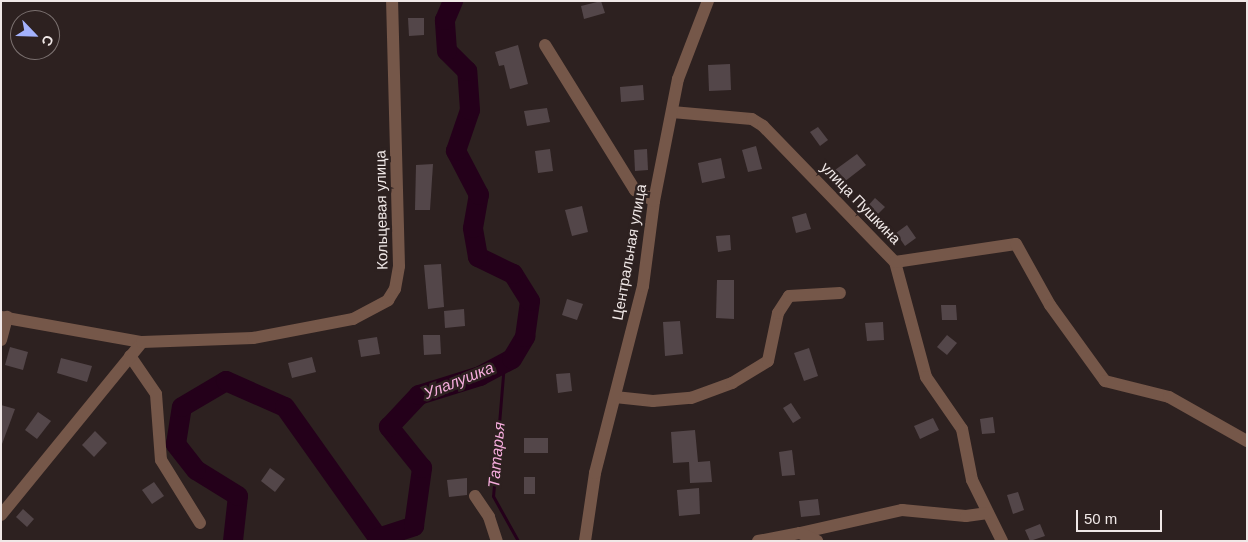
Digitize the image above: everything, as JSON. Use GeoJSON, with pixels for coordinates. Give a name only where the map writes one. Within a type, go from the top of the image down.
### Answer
{"type":"FeatureCollection","features":[{"type":"Feature","properties":{"kind":"street","name":"Кольцевая улица"},"geometry":{"type":"LineString","coordinates":[[4,317],[142,342],[253,338],[354,319],[388,300],[395,289],[399,266],[392,1]]}},
{"type":"Feature","properties":{"kind":"street","name":"Центральная улица"},"geometry":{"type":"LineString","coordinates":[[585,541],[595,473],[643,286],[654,201],[680,72],[708,1]]}},
{"type":"Feature","properties":{"kind":"street"},"geometry":{"type":"LineString","coordinates":[[545,45],[635,190],[654,201]]}},
{"type":"Feature","properties":{"kind":"street","name":"улица Пушкина"},"geometry":{"type":"LineString","coordinates":[[672,112],[752,119],[763,126],[895,262],[926,377],[962,430],[972,480],[1002,541]]}},
{"type":"Feature","properties":{"kind":"street"},"geometry":{"type":"LineString","coordinates":[[895,262],[1016,244],[1050,305],[1105,381],[1169,397],[1247,441]]}},
{"type":"Feature","properties":{"kind":"street"},"geometry":{"type":"LineString","coordinates":[[615,397],[653,401],[691,398],[732,383],[768,361],[778,313],[789,296],[840,293]]}},
{"type":"Feature","properties":{"kind":"street"},"geometry":{"type":"LineString","coordinates":[[1,340],[4,317]]}},
{"type":"Feature","properties":{"kind":"street"},"geometry":{"type":"LineString","coordinates":[[1,515],[142,342]]}},
{"type":"Feature","properties":{"kind":"street"},"geometry":{"type":"LineString","coordinates":[[130,356],[156,394],[161,460],[200,523]]}},
{"type":"Feature","properties":{"kind":"street"},"geometry":{"type":"LineString","coordinates":[[475,496],[489,517],[497,541]]}},
{"type":"Feature","properties":{"kind":"street"},"geometry":{"type":"LineString","coordinates":[[758,541],[902,510],[966,516],[988,513]]}},
{"type":"Feature","properties":{"kind":"street"},"geometry":{"type":"LineString","coordinates":[[800,533],[817,541]]}},
{"type":"Feature","properties":{"kind":"building"},"geometry":{"type":"Polygon","coordinates":[[[601,1],[605,13],[584,19],[581,6],[601,1]]]}},
{"type":"Feature","properties":{"kind":"building"},"geometry":{"type":"Polygon","coordinates":[[[408,18],[424,18],[424,35],[409,36],[408,18]]]}},
{"type":"Feature","properties":{"kind":"building"},"geometry":{"type":"Polygon","coordinates":[[[518,45],[528,84],[510,89],[504,65],[499,66],[495,52],[518,45]]]}},
{"type":"Feature","properties":{"kind":"building"},"geometry":{"type":"Polygon","coordinates":[[[730,64],[731,90],[709,91],[708,65],[730,64]]]}},
{"type":"Feature","properties":{"kind":"building"},"geometry":{"type":"Polygon","coordinates":[[[643,85],[644,100],[621,102],[620,87],[643,85]]]}},
{"type":"Feature","properties":{"kind":"building"},"geometry":{"type":"Polygon","coordinates":[[[547,108],[550,122],[527,126],[524,111],[547,108]]]}},
{"type":"Feature","properties":{"kind":"building"},"geometry":{"type":"Polygon","coordinates":[[[818,127],[828,140],[820,146],[810,132],[818,127]]]}},
{"type":"Feature","properties":{"kind":"building"},"geometry":{"type":"Polygon","coordinates":[[[756,146],[762,169],[748,172],[742,150],[756,146]]]}},
{"type":"Feature","properties":{"kind":"building"},"geometry":{"type":"Polygon","coordinates":[[[550,149],[553,171],[538,173],[535,151],[550,149]]]}},
{"type":"Feature","properties":{"kind":"building"},"geometry":{"type":"Polygon","coordinates":[[[647,149],[648,170],[635,171],[634,150],[647,149]]]}},
{"type":"Feature","properties":{"kind":"building"},"geometry":{"type":"Polygon","coordinates":[[[857,154],[866,165],[844,182],[835,170],[857,154]]]}},
{"type":"Feature","properties":{"kind":"building"},"geometry":{"type":"Polygon","coordinates":[[[721,158],[725,178],[702,183],[698,163],[721,158]]]}},
{"type":"Feature","properties":{"kind":"building"},"geometry":{"type":"Polygon","coordinates":[[[433,164],[430,210],[415,210],[416,165],[433,164]]]}},
{"type":"Feature","properties":{"kind":"building"},"geometry":{"type":"Polygon","coordinates":[[[875,198],[885,207],[874,218],[865,209],[875,198]]]}},
{"type":"Feature","properties":{"kind":"building"},"geometry":{"type":"Polygon","coordinates":[[[582,206],[588,232],[572,236],[565,210],[582,206]]]}},
{"type":"Feature","properties":{"kind":"building"},"geometry":{"type":"Polygon","coordinates":[[[806,213],[811,229],[796,233],[792,217],[806,213]]]}},
{"type":"Feature","properties":{"kind":"building"},"geometry":{"type":"Polygon","coordinates":[[[907,225],[916,238],[905,246],[896,233],[907,225]]]}},
{"type":"Feature","properties":{"kind":"building"},"geometry":{"type":"Polygon","coordinates":[[[730,235],[731,250],[718,252],[716,236],[730,235]]]}},
{"type":"Feature","properties":{"kind":"building"},"geometry":{"type":"Polygon","coordinates":[[[441,264],[444,307],[428,309],[424,265],[441,264]]]}},
{"type":"Feature","properties":{"kind":"building"},"geometry":{"type":"Polygon","coordinates":[[[717,280],[734,280],[734,319],[716,318],[717,280]]]}},
{"type":"Feature","properties":{"kind":"building"},"geometry":{"type":"Polygon","coordinates":[[[567,299],[583,304],[577,320],[562,315],[567,299]]]}},
{"type":"Feature","properties":{"kind":"building"},"geometry":{"type":"Polygon","coordinates":[[[941,305],[956,305],[957,320],[942,320],[941,305]]]}},
{"type":"Feature","properties":{"kind":"building"},"geometry":{"type":"Polygon","coordinates":[[[464,309],[465,326],[445,328],[444,311],[464,309]]]}},
{"type":"Feature","properties":{"kind":"building"},"geometry":{"type":"Polygon","coordinates":[[[680,321],[683,354],[665,356],[663,322],[680,321]]]}},
{"type":"Feature","properties":{"kind":"building"},"geometry":{"type":"Polygon","coordinates":[[[883,322],[884,340],[867,341],[865,323],[883,322]]]}},
{"type":"Feature","properties":{"kind":"building"},"geometry":{"type":"Polygon","coordinates":[[[423,335],[440,335],[441,354],[424,355],[423,335]]]}},
{"type":"Feature","properties":{"kind":"building"},"geometry":{"type":"Polygon","coordinates":[[[947,335],[957,343],[947,355],[937,347],[947,335]]]}},
{"type":"Feature","properties":{"kind":"building"},"geometry":{"type":"Polygon","coordinates":[[[377,337],[380,354],[361,357],[358,340],[377,337]]]}},
{"type":"Feature","properties":{"kind":"building"},"geometry":{"type":"Polygon","coordinates":[[[10,347],[28,352],[23,370],[5,365],[10,347]]]}},
{"type":"Feature","properties":{"kind":"building"},"geometry":{"type":"Polygon","coordinates":[[[809,348],[818,376],[804,381],[794,353],[809,348]]]}},
{"type":"Feature","properties":{"kind":"building"},"geometry":{"type":"Polygon","coordinates":[[[312,357],[316,372],[292,378],[288,363],[312,357]]]}},
{"type":"Feature","properties":{"kind":"building"},"geometry":{"type":"Polygon","coordinates":[[[61,358],[92,366],[87,382],[57,373],[61,358]]]}},
{"type":"Feature","properties":{"kind":"building"},"geometry":{"type":"Polygon","coordinates":[[[570,373],[572,391],[558,393],[556,374],[570,373]]]}},
{"type":"Feature","properties":{"kind":"building"},"geometry":{"type":"Polygon","coordinates":[[[791,403],[801,418],[793,423],[783,408],[791,403]]]}},
{"type":"Feature","properties":{"kind":"building"},"geometry":{"type":"Polygon","coordinates":[[[1,405],[15,409],[2,444],[1,444],[1,405]]]}},
{"type":"Feature","properties":{"kind":"building"},"geometry":{"type":"Polygon","coordinates":[[[38,412],[51,421],[37,439],[25,430],[38,412]]]}},
{"type":"Feature","properties":{"kind":"building"},"geometry":{"type":"Polygon","coordinates":[[[993,417],[995,433],[982,434],[980,419],[993,417]]]}},
{"type":"Feature","properties":{"kind":"building"},"geometry":{"type":"Polygon","coordinates":[[[933,418],[939,430],[920,439],[914,426],[933,418]]]}},
{"type":"Feature","properties":{"kind":"building"},"geometry":{"type":"Polygon","coordinates":[[[695,430],[698,462],[710,461],[712,482],[690,483],[689,462],[673,463],[671,432],[695,430]]]}},
{"type":"Feature","properties":{"kind":"building"},"geometry":{"type":"Polygon","coordinates":[[[95,431],[107,443],[94,457],[82,445],[95,431]]]}},
{"type":"Feature","properties":{"kind":"building"},"geometry":{"type":"Polygon","coordinates":[[[524,438],[548,438],[548,453],[524,453],[524,438]]]}},
{"type":"Feature","properties":{"kind":"building"},"geometry":{"type":"Polygon","coordinates":[[[792,450],[795,475],[782,476],[779,452],[792,450]]]}},
{"type":"Feature","properties":{"kind":"building"},"geometry":{"type":"Polygon","coordinates":[[[270,468],[285,479],[275,492],[261,481],[270,468]]]}},
{"type":"Feature","properties":{"kind":"building"},"geometry":{"type":"Polygon","coordinates":[[[524,477],[535,477],[535,494],[524,494],[524,477]]]}},
{"type":"Feature","properties":{"kind":"building"},"geometry":{"type":"Polygon","coordinates":[[[467,478],[467,495],[449,497],[447,480],[467,478]]]}},
{"type":"Feature","properties":{"kind":"building"},"geometry":{"type":"Polygon","coordinates":[[[154,482],[164,496],[152,504],[142,490],[154,482]]]}},
{"type":"Feature","properties":{"kind":"building"},"geometry":{"type":"Polygon","coordinates":[[[699,488],[700,514],[679,516],[677,490],[699,488]]]}},
{"type":"Feature","properties":{"kind":"building"},"geometry":{"type":"Polygon","coordinates":[[[1018,492],[1024,510],[1013,514],[1007,495],[1018,492]]]}},
{"type":"Feature","properties":{"kind":"building"},"geometry":{"type":"Polygon","coordinates":[[[818,499],[820,515],[801,517],[799,501],[818,499]]]}},
{"type":"Feature","properties":{"kind":"building"},"geometry":{"type":"Polygon","coordinates":[[[23,509],[34,519],[27,527],[16,517],[23,509]]]}},
{"type":"Feature","properties":{"kind":"building"},"geometry":{"type":"Polygon","coordinates":[[[1040,524],[1045,536],[1030,541],[1025,530],[1040,524]]]}},
{"type":"Feature","properties":{"kind":"waterway","name":"Улалушка"},"geometry":{"type":"LineString","coordinates":[[233,541],[238,496],[196,470],[176,444],[182,407],[226,381],[285,407],[378,538],[414,526],[422,468],[389,427],[419,395],[480,376],[512,359],[525,337],[530,301],[513,274],[478,257],[473,228],[479,195],[456,151],[470,110],[467,71],[447,51],[445,20],[453,1]]}},
{"type":"Feature","properties":{"kind":"waterway","name":"Татарья"},"geometry":{"type":"LineString","coordinates":[[504,363],[493,496],[518,541]]}}]}
